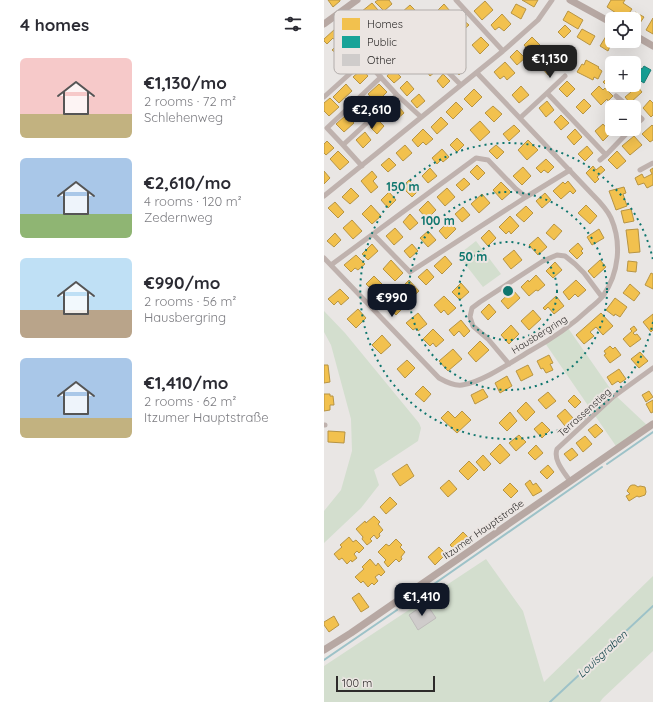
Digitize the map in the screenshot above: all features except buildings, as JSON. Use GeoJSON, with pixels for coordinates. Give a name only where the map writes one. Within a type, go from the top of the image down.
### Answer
{"type":"FeatureCollection","features":[{"type":"Feature","properties":{"kind":"main road"},"geometry":{"type":"LineString","coordinates":[[343,10],[357,0]]}},
{"type":"Feature","properties":{"kind":"main road"},"geometry":{"type":"LineString","coordinates":[[570,0],[605,19]]}},
{"type":"Feature","properties":{"kind":"main road"},"geometry":{"type":"LineString","coordinates":[[324,24],[334,17]]}},
{"type":"Feature","properties":{"kind":"main road"},"geometry":{"type":"LineString","coordinates":[[641,39],[653,46]]}},
{"type":"Feature","properties":{"kind":"main road","name":"Itzumer Hauptstraße"},"geometry":{"type":"LineString","coordinates":[[324,650],[351,633],[653,424]]}},
{"type":"Feature","properties":{"kind":"street"},"geometry":{"type":"LineString","coordinates":[[456,0],[465,10]]}},
{"type":"Feature","properties":{"kind":"street"},"geometry":{"type":"LineString","coordinates":[[324,196],[503,51],[538,20],[552,0]]}},
{"type":"Feature","properties":{"kind":"street"},"geometry":{"type":"LineString","coordinates":[[466,11],[503,51]]}},
{"type":"Feature","properties":{"kind":"street","name":"Hausbergring"},"geometry":{"type":"LineString","coordinates":[[324,258],[439,378],[447,383],[462,385],[483,378],[509,364],[568,328],[602,297],[610,284],[615,269],[618,252],[616,236],[610,217],[602,205],[570,170],[477,73]]}},
{"type":"Feature","properties":{"kind":"street"},"geometry":{"type":"LineString","coordinates":[[324,98],[350,74]]}},
{"type":"Feature","properties":{"kind":"street"},"geometry":{"type":"LineString","coordinates":[[378,74],[421,118]]}},
{"type":"Feature","properties":{"kind":"street"},"geometry":{"type":"LineString","coordinates":[[450,74],[461,85]]}},
{"type":"Feature","properties":{"kind":"street"},"geometry":{"type":"LineString","coordinates":[[520,118],[565,76]]}},
{"type":"Feature","properties":{"kind":"street"},"geometry":{"type":"LineString","coordinates":[[362,166],[325,127],[381,77]]}},
{"type":"Feature","properties":{"kind":"street"},"geometry":{"type":"LineString","coordinates":[[547,93],[606,154]]}},
{"type":"Feature","properties":{"kind":"street"},"geometry":{"type":"LineString","coordinates":[[343,145],[398,95]]}},
{"type":"Feature","properties":{"kind":"street"},"geometry":{"type":"LineString","coordinates":[[616,96],[620,100]]}},
{"type":"Feature","properties":{"kind":"street"},"geometry":{"type":"LineString","coordinates":[[600,160],[624,136]]}},
{"type":"Feature","properties":{"kind":"street"},"geometry":{"type":"LineString","coordinates":[[331,265],[476,158],[488,160],[516,189],[526,197]]}},
{"type":"Feature","properties":{"kind":"street"},"geometry":{"type":"LineString","coordinates":[[640,170],[653,163]]}},
{"type":"Feature","properties":{"kind":"street"},"geometry":{"type":"LineString","coordinates":[[373,234],[410,272],[570,170]]}},
{"type":"Feature","properties":{"kind":"street"},"geometry":{"type":"LineString","coordinates":[[509,364],[488,339],[473,326],[470,317],[472,308],[480,302],[543,261],[557,255],[565,256],[575,264],[584,273],[602,297]]}},
{"type":"Feature","properties":{"kind":"street","name":"Terrassenstieg"},"geometry":{"type":"LineString","coordinates":[[570,480],[557,460],[557,449],[613,398],[653,368]]}},
{"type":"Feature","properties":{"kind":"green space"},"geometry":{"type":"Polygon","coordinates":[[[476,241],[501,274],[483,287],[458,255],[476,241]]]}},
{"type":"Feature","properties":{"kind":"green space"},"geometry":{"type":"Polygon","coordinates":[[[324,311],[345,333],[419,423],[421,428],[418,441],[374,470],[379,485],[361,508],[324,543],[324,511],[341,490],[352,451],[351,419],[331,345],[324,332],[324,311]]]}},
{"type":"Feature","properties":{"kind":"green space"},"geometry":{"type":"Polygon","coordinates":[[[568,328],[614,394],[649,427],[618,449],[545,343],[568,328]]]}},
{"type":"Feature","properties":{"kind":"green space"},"geometry":{"type":"Polygon","coordinates":[[[486,559],[523,611],[544,682],[653,576],[653,651],[600,702],[324,702],[324,666],[486,559]]]}},
{"type":"Feature","properties":{"kind":"waterway"},"geometry":{"type":"LineString","coordinates":[[607,464],[653,432]]}},
{"type":"Feature","properties":{"kind":"waterway"},"geometry":{"type":"LineString","coordinates":[[401,607],[602,467]]}},
{"type":"Feature","properties":{"kind":"waterway","name":"Louisgraben"},"geometry":{"type":"LineString","coordinates":[[550,702],[653,606]]}},
{"type":"Feature","properties":{"kind":"waterway"},"geometry":{"type":"LineString","coordinates":[[324,660],[397,610]]}}]}
